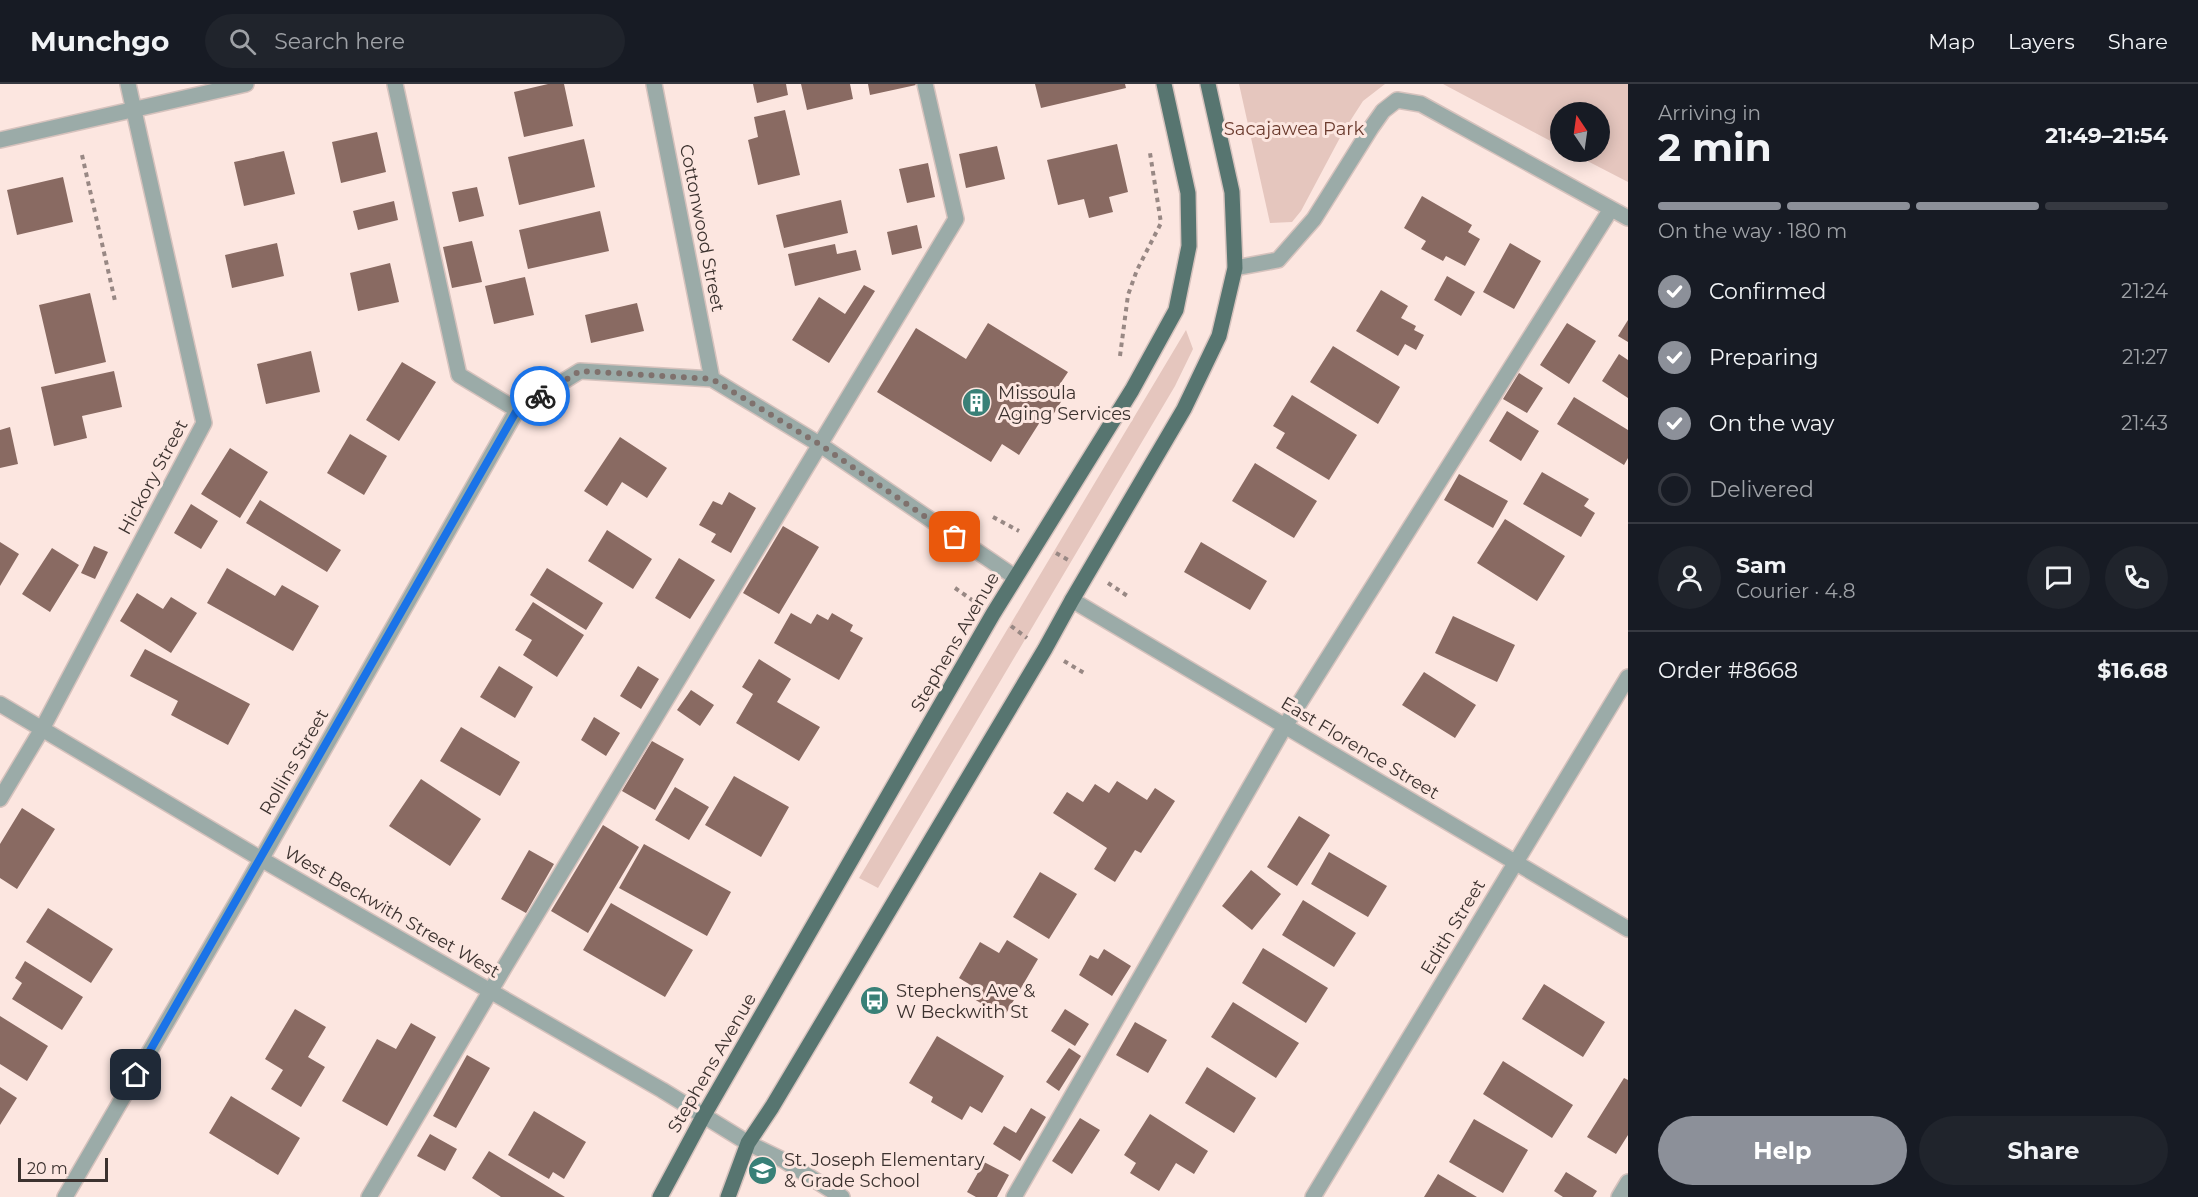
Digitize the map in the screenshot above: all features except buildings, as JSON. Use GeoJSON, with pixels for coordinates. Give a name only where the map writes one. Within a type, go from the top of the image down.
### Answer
{"type":"FeatureCollection","features":[{"type":"Feature","properties":{"kind":"main road","name":"Stephens Avenue"},"geometry":{"type":"LineString","coordinates":[[660,1197],[704,1115],[1015,577],[1132,390],[1176,310],[1189,246],[1188,193],[1164,84]]}},
{"type":"Feature","properties":{"kind":"main road"},"geometry":{"type":"LineString","coordinates":[[728,1197],[748,1143],[772,1107],[1045,649],[1184,409],[1219,336],[1235,268],[1232,192],[1208,84]]}},
{"type":"Feature","properties":{"kind":"street","name":"Hickory Street"},"geometry":{"type":"LineString","coordinates":[[0,799],[42,729],[204,423],[128,84]]}},
{"type":"Feature","properties":{"kind":"street"},"geometry":{"type":"LineString","coordinates":[[0,140],[246,84]]}},
{"type":"Feature","properties":{"kind":"street"},"geometry":{"type":"LineString","coordinates":[[395,84],[459,375],[517,410]]}},
{"type":"Feature","properties":{"kind":"street","name":"Cottonwood Street"},"geometry":{"type":"LineString","coordinates":[[654,84],[712,379]]}},
{"type":"Feature","properties":{"kind":"street"},"geometry":{"type":"LineString","coordinates":[[369,1197],[956,219],[925,84]]}},
{"type":"Feature","properties":{"kind":"street"},"geometry":{"type":"LineString","coordinates":[[1235,268],[1278,260],[1314,219],[1383,111],[1397,100],[1421,104],[1628,218]]}},
{"type":"Feature","properties":{"kind":"street"},"geometry":{"type":"LineString","coordinates":[[1014,1197],[1285,726],[1611,209]]}},
{"type":"Feature","properties":{"kind":"street","name":"Rollins Street"},"geometry":{"type":"LineString","coordinates":[[65,1197],[517,410],[580,371],[712,379]]}},
{"type":"Feature","properties":{"kind":"street"},"geometry":{"type":"LineString","coordinates":[[712,379],[819,444],[1015,577]]}},
{"type":"Feature","properties":{"kind":"street","name":"East Florence Street"},"geometry":{"type":"LineString","coordinates":[[1072,600],[1628,929]]}},
{"type":"Feature","properties":{"kind":"street","name":"Edith Street"},"geometry":{"type":"LineString","coordinates":[[1313,1197],[1628,677]]}},
{"type":"Feature","properties":{"kind":"street","name":"West Beckwith Street West"},"geometry":{"type":"LineString","coordinates":[[0,704],[261,859],[704,1115],[748,1143],[783,1160],[842,1197]]}},
{"type":"Feature","properties":{"kind":"street"},"geometry":{"type":"LineString","coordinates":[[1619,1197],[1628,1182]]}},
{"type":"Feature","properties":{"kind":"path"},"geometry":{"type":"LineString","coordinates":[[1120,356],[1128,295],[1137,270],[1161,223],[1150,153]]}},
{"type":"Feature","properties":{"kind":"path"},"geometry":{"type":"LineString","coordinates":[[82,155],[115,301]]}},
{"type":"Feature","properties":{"kind":"path"},"geometry":{"type":"LineString","coordinates":[[1055,553],[1069,560]]}},
{"type":"Feature","properties":{"kind":"path"},"geometry":{"type":"LineString","coordinates":[[1009,625],[1024,635]]}},
{"type":"Feature","properties":{"kind":"green space","name":"Sacajawea Park"},"geometry":{"type":"Polygon","coordinates":[[[1239,84],[1385,84],[1363,101],[1343,132],[1301,211],[1292,222],[1270,223],[1239,84]]]}},
{"type":"Feature","properties":{"kind":"green space"},"geometry":{"type":"Polygon","coordinates":[[[1443,84],[1628,84],[1628,182],[1589,162],[1610,162],[1610,102],[1550,102],[1550,141],[1443,84]]]}},
{"type":"Feature","properties":{"kind":"green space"},"geometry":{"type":"Polygon","coordinates":[[[1186,330],[1193,349],[1175,386],[878,888],[859,878],[1186,330]]]}},
{"type":"Feature","properties":{"kind":"way so far"},"geometry":{"type":"LineString","coordinates":[[540,396],[580,371],[712,379],[819,444],[955,537]]}},
{"type":"Feature","properties":{"kind":"place","name":"Missoula Aging Services"},"geometry":{"type":"Point","coordinates":[977,403]}},
{"type":"Feature","properties":{"kind":"place","name":"Stephens Ave & W Beckwith St"},"geometry":{"type":"Point","coordinates":[875,1001]}},
{"type":"Feature","properties":{"kind":"place","name":"St. Joseph Elementary & Grade School"},"geometry":{"type":"Point","coordinates":[763,1170]}},
{"type":"Feature","properties":{"kind":"route"},"geometry":{"type":"LineString","coordinates":[[136,1075],[517,410],[540,396]]}}]}
